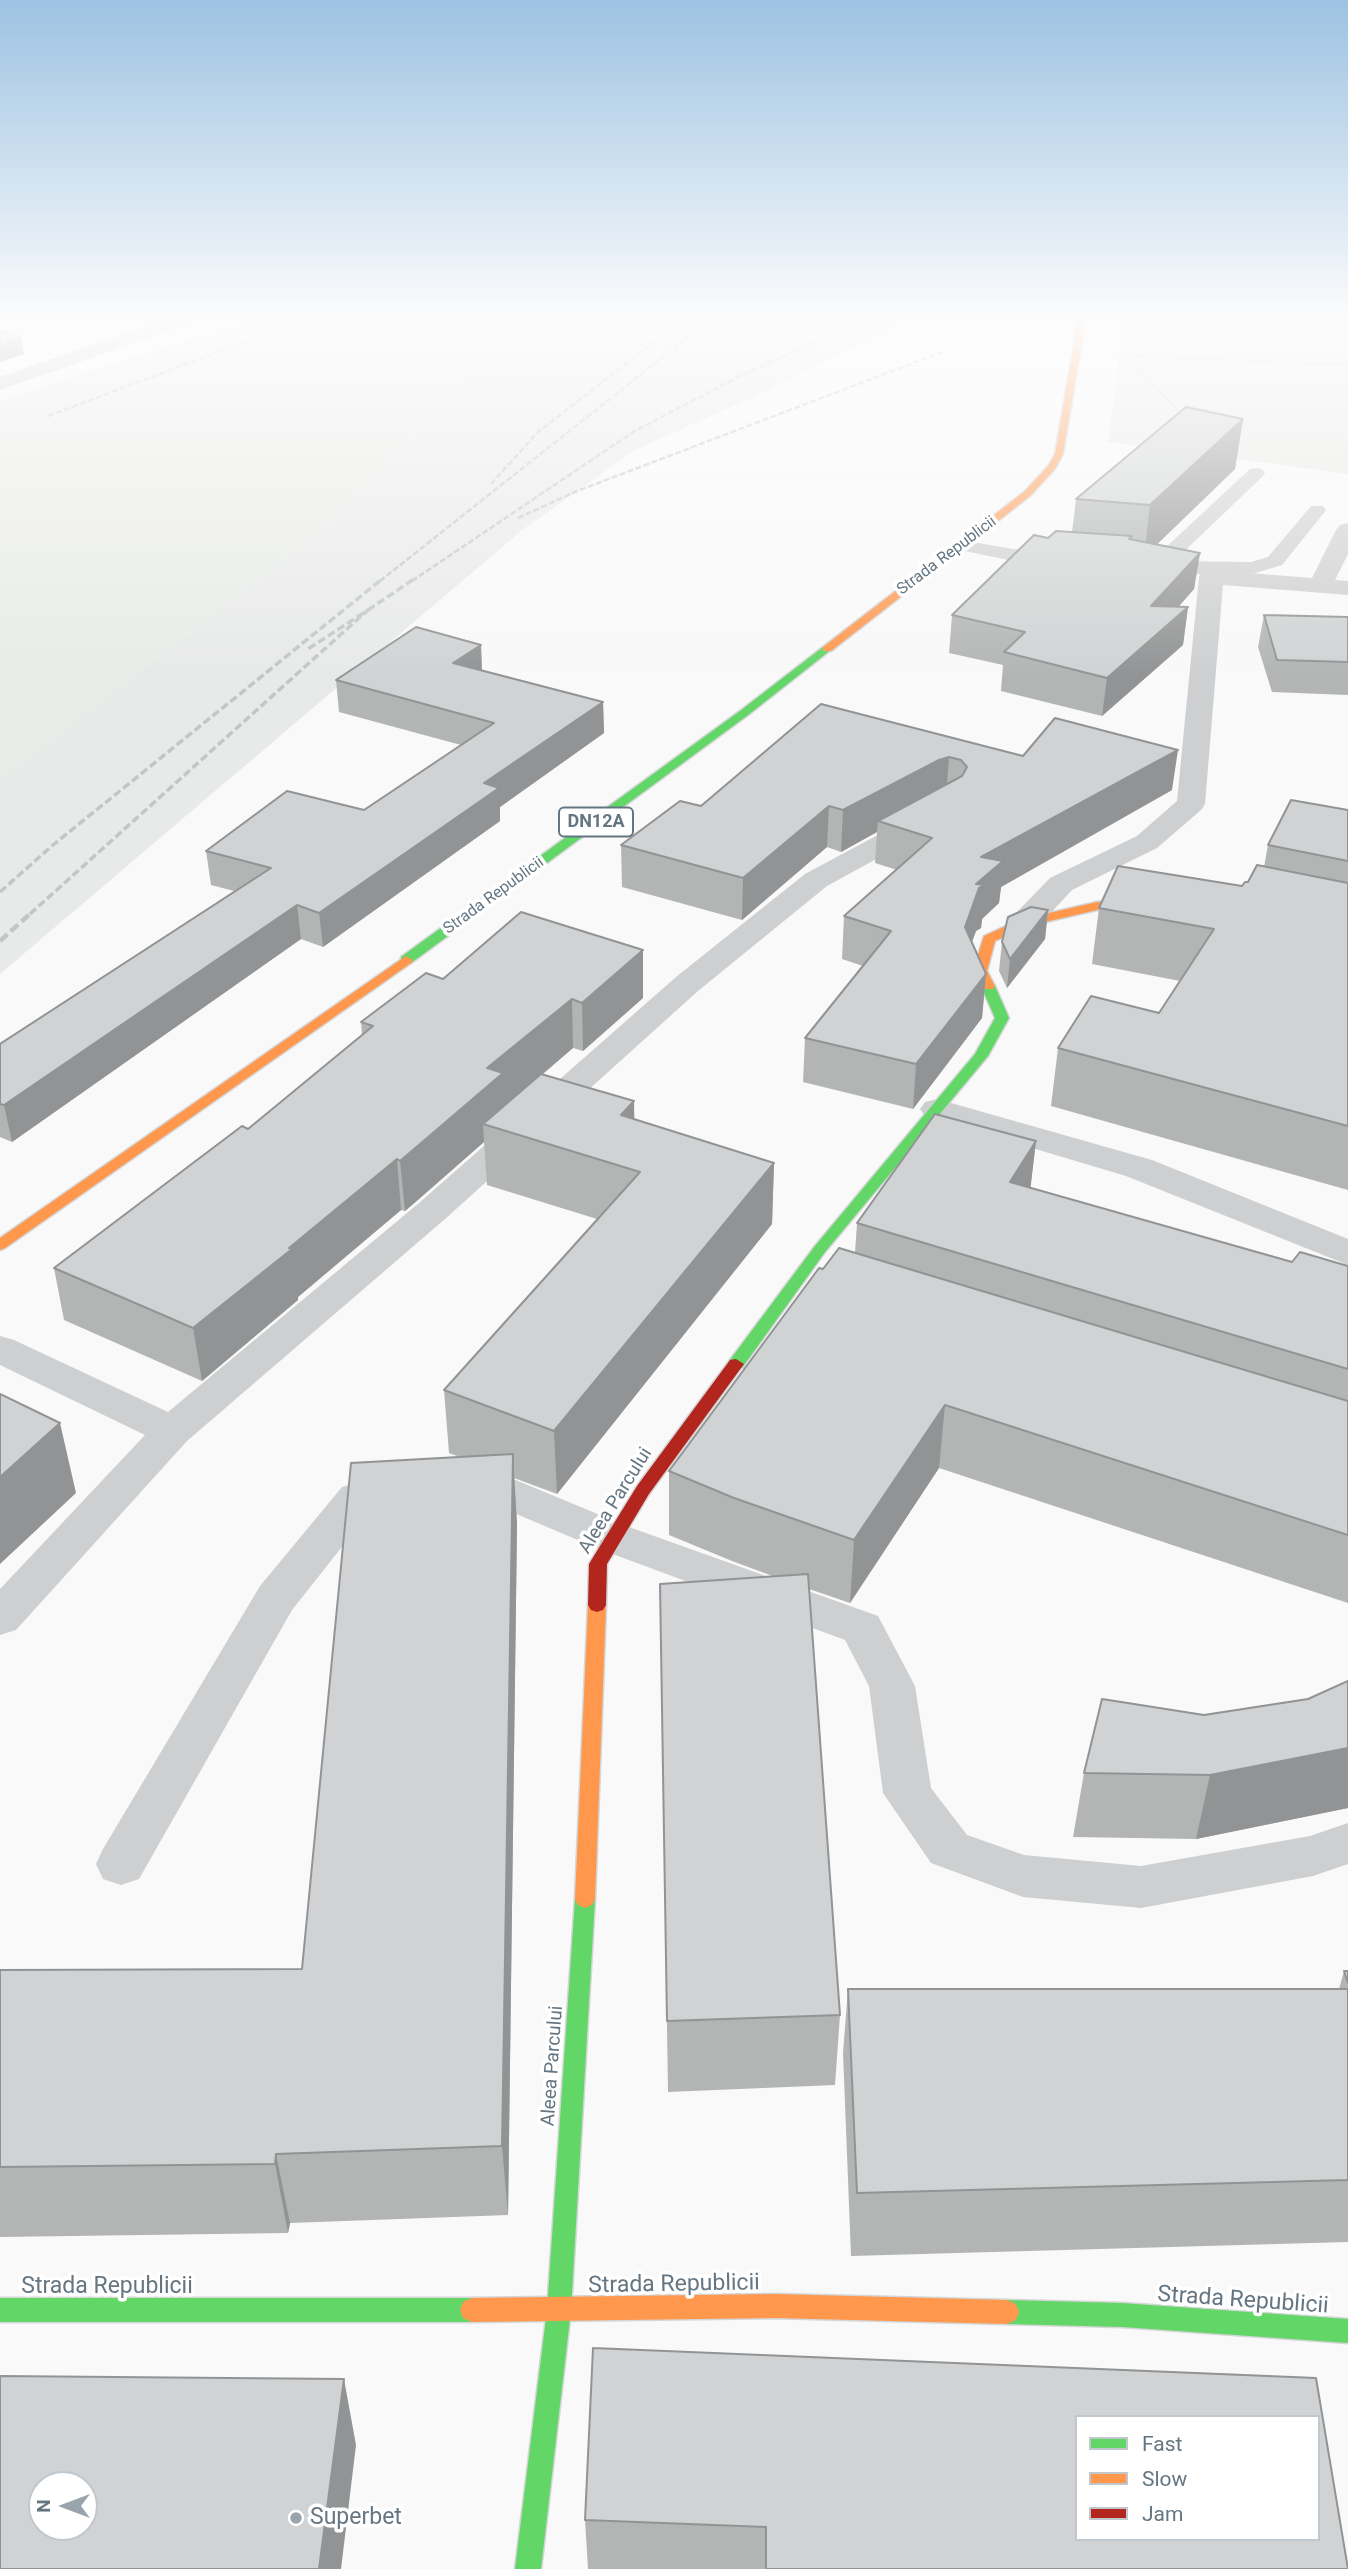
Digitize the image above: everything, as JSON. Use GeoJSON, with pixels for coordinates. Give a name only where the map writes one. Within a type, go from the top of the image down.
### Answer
{"type":"FeatureCollection","features":[{"type":"Feature","properties":{"kind":"main road","name":"Strada Republicii"},"geometry":{"type":"LineString","coordinates":[[0,1245],[394,969],[744,713],[1027,494],[1052,467],[1063,439]]}},
{"type":"Feature","properties":{"kind":"main road","name":"Aleea Parcului"},"geometry":{"type":"LineString","coordinates":[[528,2569],[559,2311],[589,1827],[598,1564],[643,1490],[796,1281],[981,1056],[1002,1018],[980,971],[989,939],[1024,923],[1097,906],[1164,900]]}},
{"type":"Feature","properties":{"kind":"main road","name":"Strada Republicii"},"geometry":{"type":"LineString","coordinates":[[0,2310],[559,2311],[775,2305],[1122,2315],[1348,2331]]}},
{"type":"Feature","properties":{"kind":"street"},"geometry":{"type":"LineString","coordinates":[[1320,586],[1348,530]]}},
{"type":"Feature","properties":{"kind":"street"},"geometry":{"type":"LineString","coordinates":[[1024,923],[1061,884],[1147,842],[1191,804],[1212,573],[1348,588]]}},
{"type":"Feature","properties":{"kind":"street"},"geometry":{"type":"LineString","coordinates":[[0,1618],[172,1430],[432,1211],[687,984],[816,880],[947,809]]}},
{"type":"Feature","properties":{"kind":"street"},"geometry":{"type":"LineString","coordinates":[[937,1109],[1139,1168],[1348,1253]]}},
{"type":"Feature","properties":{"kind":"street"},"geometry":{"type":"LineString","coordinates":[[796,1281],[835,1293]]}},
{"type":"Feature","properties":{"kind":"street"},"geometry":{"type":"LineString","coordinates":[[0,1349],[172,1430]]}},
{"type":"Feature","properties":{"kind":"street"},"geometry":{"type":"LineString","coordinates":[[121,1864],[276,1598],[357,1498],[403,1484],[486,1484],[614,1538],[862,1628],[892,1686],[907,1794],[949,1849],[1023,1876],[1141,1887],[1312,1856],[1348,1843]]}},
{"type":"Feature","properties":{"kind":"lane"},"geometry":{"type":"LineString","coordinates":[[1158,566],[1256,473]]}},
{"type":"Feature","properties":{"kind":"lane"},"geometry":{"type":"LineString","coordinates":[[1133,564],[1212,573],[1252,568],[1275,561],[1317,510]]}},
{"type":"Feature","properties":{"kind":"lane"},"geometry":{"type":"LineString","coordinates":[[961,545],[1013,555],[1067,559]]}},
{"type":"Feature","properties":{"kind":"shaded area"},"geometry":{"type":"Polygon","coordinates":[[[0,439],[410,439],[340,516],[0,780],[0,439]]]}},
{"type":"Feature","properties":{"kind":"shaded area"},"geometry":{"type":"Polygon","coordinates":[[[410,439],[660,439],[635,450],[521,531],[0,974],[0,780],[340,516],[410,439]]]}},
{"type":"Feature","properties":{"kind":"shaded area"},"geometry":{"type":"Polygon","coordinates":[[[1108,439],[1348,439],[1348,474],[1108,442],[1108,439]]]}},
{"type":"Feature","properties":{"kind":"building"},"geometry":{"type":"Polygon","coordinates":[[[1148,439],[1221,439],[1150,505],[1076,499],[1148,439]]]}},
{"type":"Feature","properties":{"kind":"building"},"geometry":{"type":"Polygon","coordinates":[[[1056,531],[1132,536],[1129,539],[1200,553],[1151,606],[1188,607],[1107,678],[1004,652],[1025,632],[952,615],[1034,535],[1048,538],[1056,531]]]}},
{"type":"Feature","properties":{"kind":"building"},"geometry":{"type":"Polygon","coordinates":[[[1264,615],[1348,617],[1348,662],[1277,660],[1264,615]]]}},
{"type":"Feature","properties":{"kind":"building"},"geometry":{"type":"Polygon","coordinates":[[[416,627],[481,645],[453,663],[603,702],[484,783],[499,788],[319,913],[297,905],[4,1105],[0,1104],[0,1044],[271,868],[206,851],[287,791],[364,810],[494,723],[336,680],[416,627]]]}},
{"type":"Feature","properties":{"kind":"building"},"geometry":{"type":"Polygon","coordinates":[[[821,704],[1023,756],[1055,718],[1178,750],[981,857],[1003,861],[976,884],[985,885],[979,888],[965,927],[986,974],[916,1064],[805,1038],[891,931],[844,916],[932,838],[878,821],[962,776],[967,767],[961,760],[949,757],[939,760],[843,810],[829,806],[743,878],[621,845],[680,801],[701,806],[821,704]]]}},
{"type":"Feature","properties":{"kind":"building"},"geometry":{"type":"Polygon","coordinates":[[[1291,800],[1348,810],[1348,861],[1268,845],[1291,800]]]}},
{"type":"Feature","properties":{"kind":"building"},"geometry":{"type":"Polygon","coordinates":[[[1257,865],[1348,883],[1348,1126],[1058,1048],[1091,996],[1159,1013],[1214,929],[1099,908],[1118,866],[1242,886],[1248,882],[1257,865]]]}},
{"type":"Feature","properties":{"kind":"building"},"geometry":{"type":"Polygon","coordinates":[[[1031,907],[1048,910],[1010,959],[1002,942],[1008,917],[1031,907]]]}},
{"type":"Feature","properties":{"kind":"building"},"geometry":{"type":"Polygon","coordinates":[[[521,912],[643,950],[582,1003],[572,999],[487,1068],[503,1073],[400,1161],[397,1159],[289,1248],[292,1249],[193,1328],[54,1268],[242,1126],[248,1129],[373,1026],[361,1022],[426,973],[443,979],[521,912]]]}},
{"type":"Feature","properties":{"kind":"building"},"geometry":{"type":"Polygon","coordinates":[[[541,1074],[634,1101],[621,1115],[774,1163],[554,1431],[444,1390],[640,1172],[483,1124],[541,1074]]]}},
{"type":"Feature","properties":{"kind":"building"},"geometry":{"type":"Polygon","coordinates":[[[935,1114],[1036,1141],[1010,1182],[1292,1262],[1300,1252],[1348,1266],[1348,1369],[857,1223],[935,1114]]]}},
{"type":"Feature","properties":{"kind":"building"},"geometry":{"type":"Polygon","coordinates":[[[839,1248],[1348,1401],[1348,1535],[945,1405],[854,1540],[734,1498],[669,1471],[819,1268],[823,1269],[839,1248]]]}},
{"type":"Feature","properties":{"kind":"building"},"geometry":{"type":"Polygon","coordinates":[[[0,1394],[60,1423],[0,1477],[0,1394]]]}},
{"type":"Feature","properties":{"kind":"building"},"geometry":{"type":"Polygon","coordinates":[[[513,1454],[502,2146],[276,2154],[275,2164],[0,2167],[0,1970],[302,1969],[351,1463],[513,1454]]]}},
{"type":"Feature","properties":{"kind":"building"},"geometry":{"type":"Polygon","coordinates":[[[808,1574],[840,2015],[667,2021],[660,1584],[808,1574]]]}},
{"type":"Feature","properties":{"kind":"building"},"geometry":{"type":"Polygon","coordinates":[[[1348,1681],[1348,1748],[1210,1775],[1084,1773],[1102,1699],[1204,1715],[1308,1699],[1348,1681]]]}},
{"type":"Feature","properties":{"kind":"building"},"geometry":{"type":"Polygon","coordinates":[[[848,1989],[1348,1989],[1348,2180],[857,2193],[848,1989]]]}},
{"type":"Feature","properties":{"kind":"building"},"geometry":{"type":"Polygon","coordinates":[[[593,2348],[1316,2378],[1348,2569],[766,2569],[766,2527],[585,2520],[593,2348]]]}},
{"type":"Feature","properties":{"kind":"building"},"geometry":{"type":"Polygon","coordinates":[[[0,2376],[344,2379],[319,2569],[0,2569],[0,2376]]]}},
{"type":"Feature","properties":{"kind":"railway"},"geometry":{"type":"LineString","coordinates":[[491,484],[532,439]]}},
{"type":"Feature","properties":{"kind":"railway"},"geometry":{"type":"LineString","coordinates":[[380,581],[560,439]]}},
{"type":"Feature","properties":{"kind":"railway"},"geometry":{"type":"LineString","coordinates":[[412,581],[623,439]]}},
{"type":"Feature","properties":{"kind":"railway"},"geometry":{"type":"LineString","coordinates":[[518,518],[577,491],[714,439]]}},
{"type":"Feature","properties":{"kind":"railway"},"geometry":{"type":"LineString","coordinates":[[0,892],[53,845],[382,579]]}},
{"type":"Feature","properties":{"kind":"railway"},"geometry":{"type":"LineString","coordinates":[[368,610],[414,579]]}},
{"type":"Feature","properties":{"kind":"railway"},"geometry":{"type":"LineString","coordinates":[[30,914],[368,610]]}},
{"type":"Feature","properties":{"kind":"railway"},"geometry":{"type":"LineString","coordinates":[[308,649],[368,610]]}},
{"type":"Feature","properties":{"kind":"railway"},"geometry":{"type":"LineString","coordinates":[[0,941],[32,912]]}},
{"type":"Feature","properties":{"kind":"traffic: fast"},"geometry":{"type":"LineString","coordinates":[[406,960],[744,713],[827,649]]}},
{"type":"Feature","properties":{"kind":"traffic: fast"},"geometry":{"type":"LineString","coordinates":[[736,1364],[820,1249],[981,1056],[1002,1018],[988,986]]}},
{"type":"Feature","properties":{"kind":"traffic: fast"},"geometry":{"type":"LineString","coordinates":[[528,2569],[559,2310],[585,1899]]}},
{"type":"Feature","properties":{"kind":"traffic: fast"},"geometry":{"type":"LineString","coordinates":[[0,2310],[472,2310]]}},
{"type":"Feature","properties":{"kind":"traffic: fast"},"geometry":{"type":"LineString","coordinates":[[1007,2312],[1122,2315],[1348,2331]]}},
{"type":"Feature","properties":{"kind":"traffic: slow"},"geometry":{"type":"LineString","coordinates":[[827,649],[1027,494],[1052,467],[1059,454],[1062,439]]}},
{"type":"Feature","properties":{"kind":"traffic: slow"},"geometry":{"type":"LineString","coordinates":[[988,986],[980,971],[989,939],[1024,923],[1097,906],[1153,901]]}},
{"type":"Feature","properties":{"kind":"traffic: slow"},"geometry":{"type":"LineString","coordinates":[[0,1245],[406,960]]}},
{"type":"Feature","properties":{"kind":"traffic: slow"},"geometry":{"type":"LineString","coordinates":[[585,1899],[597,1605]]}},
{"type":"Feature","properties":{"kind":"traffic: slow"},"geometry":{"type":"LineString","coordinates":[[472,2310],[775,2306],[1007,2312]]}},
{"type":"Feature","properties":{"kind":"traffic: jam"},"geometry":{"type":"LineString","coordinates":[[597,1605],[598,1564],[643,1490],[736,1364]]}},
{"type":"Feature","properties":{"kind":"place","name":"Superbet"},"geometry":{"type":"Point","coordinates":[296,2518]}}]}
